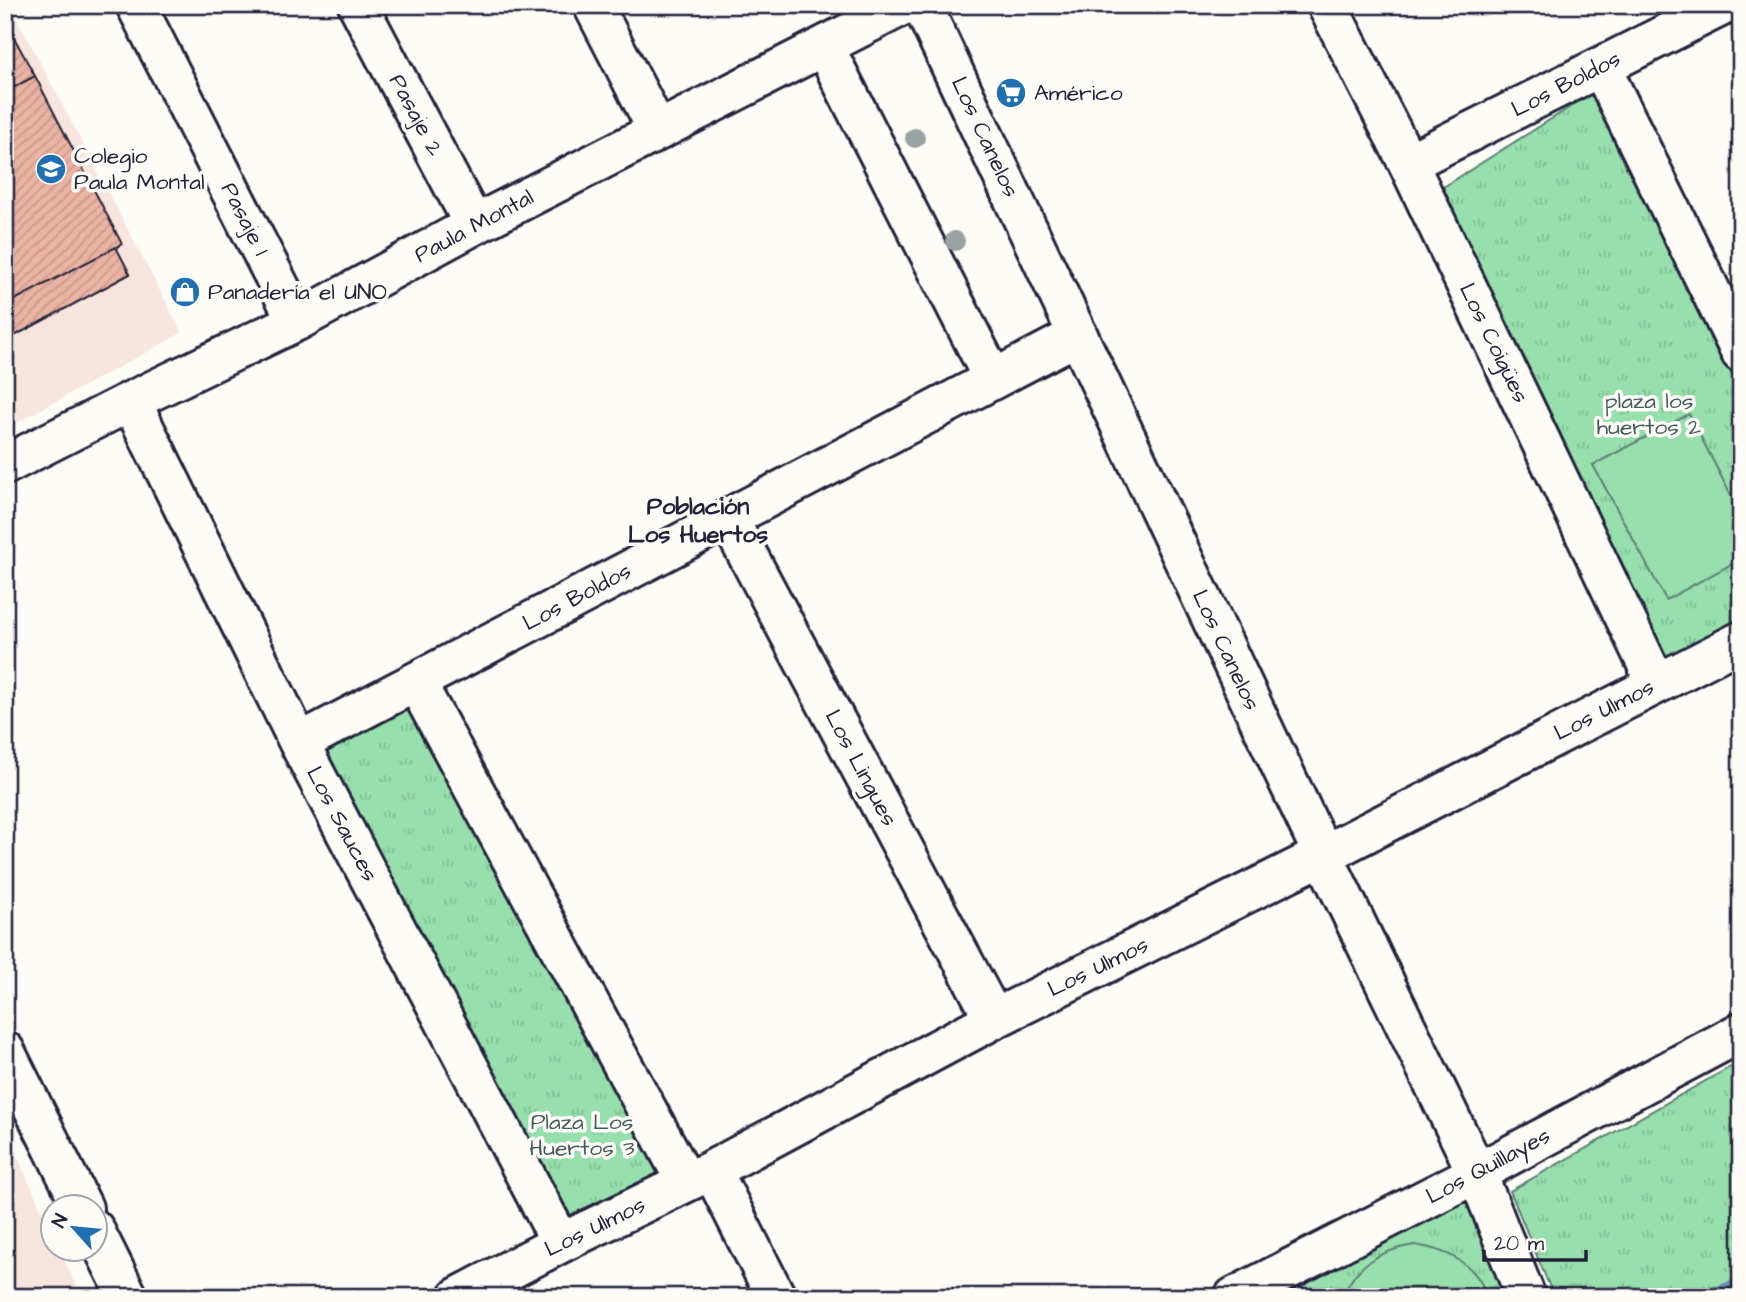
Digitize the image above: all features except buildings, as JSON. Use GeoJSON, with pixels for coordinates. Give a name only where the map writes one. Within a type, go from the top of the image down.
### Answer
{"type":"FeatureCollection","features":[{"type":"Feature","properties":{"kind":"street","name":"Pasaje 1"},"geometry":{"type":"LineString","coordinates":[[136,5],[296,321]]}},
{"type":"Feature","properties":{"kind":"street","name":"Pasaje 2"},"geometry":{"type":"LineString","coordinates":[[358,5],[474,225]]}},
{"type":"Feature","properties":{"kind":"street"},"geometry":{"type":"LineString","coordinates":[[593,5],[658,131]]}},
{"type":"Feature","properties":{"kind":"street","name":"Paula Montal"},"geometry":{"type":"LineString","coordinates":[[5,465],[296,321],[474,225],[658,131],[837,28],[904,5]]}},
{"type":"Feature","properties":{"kind":"street","name":"Los Canelos"},"geometry":{"type":"LineString","coordinates":[[922,5],[1322,855],[1477,1173],[1526,1297]]}},
{"type":"Feature","properties":{"kind":"street","name":"Los Coigües"},"geometry":{"type":"LineString","coordinates":[[1327,5],[1408,163],[1656,683]]}},
{"type":"Feature","properties":{"kind":"street","name":"Los Boldos"},"geometry":{"type":"LineString","coordinates":[[1408,163],[1724,5]]}},
{"type":"Feature","properties":{"kind":"street"},"geometry":{"type":"LineString","coordinates":[[837,28],[993,379]]}},
{"type":"Feature","properties":{"kind":"street"},"geometry":{"type":"LineString","coordinates":[[1601,67],[1741,353]]}},
{"type":"Feature","properties":{"kind":"street","name":"Los Boldos"},"geometry":{"type":"LineString","coordinates":[[299,743],[1078,335]]}},
{"type":"Feature","properties":{"kind":"street","name":"Los Sauces"},"geometry":{"type":"LineString","coordinates":[[131,401],[299,743],[561,1243]]}},
{"type":"Feature","properties":{"kind":"street","name":"Los Lingues"},"geometry":{"type":"LineString","coordinates":[[728,518],[994,1018]]}},
{"type":"Feature","properties":{"kind":"street","name":"Los Ulmos"},"geometry":{"type":"LineString","coordinates":[[458,1297],[699,1176],[994,1018],[1322,855],[1741,641]]}},
{"type":"Feature","properties":{"kind":"street"},"geometry":{"type":"LineString","coordinates":[[416,682],[699,1176],[776,1297]]}},
{"type":"Feature","properties":{"kind":"street","name":"Los Quillayes"},"geometry":{"type":"LineString","coordinates":[[1234,1297],[1477,1173],[1741,1032]]}},
{"type":"Feature","properties":{"kind":"street"},"geometry":{"type":"LineString","coordinates":[[5,1051],[76,1194]]}},
{"type":"Feature","properties":{"kind":"street"},"geometry":{"type":"LineString","coordinates":[[108,1258],[128,1297]]}},
{"type":"Feature","properties":{"kind":"shaded area","name":"Colegio Paula Montal"},"geometry":{"type":"Polygon","coordinates":[[[5,5],[10,5],[182,333],[5,429],[5,5]]]}},
{"type":"Feature","properties":{"kind":"shaded area"},"geometry":{"type":"Polygon","coordinates":[[[5,1129],[38,1202],[38,1264],[66,1264],[81,1297],[5,1297],[5,1129]]]}},
{"type":"Feature","properties":{"kind":"green space","name":"plaza los huertos 2"},"geometry":{"type":"Polygon","coordinates":[[[1594,92],[1741,394],[1741,621],[1665,659],[1440,189],[1594,92]]]}},
{"type":"Feature","properties":{"kind":"green space"},"geometry":{"type":"Polygon","coordinates":[[[1689,414],[1741,515],[1741,559],[1666,600],[1593,465],[1689,414]]]}},
{"type":"Feature","properties":{"kind":"green space","name":"Plaza Los Huertos 3"},"geometry":{"type":"Polygon","coordinates":[[[410,705],[663,1174],[568,1220],[322,749],[410,705]]]}},
{"type":"Feature","properties":{"kind":"green space"},"geometry":{"type":"Polygon","coordinates":[[[1741,1061],[1741,1297],[1554,1297],[1510,1191],[1741,1061]]]}},
{"type":"Feature","properties":{"kind":"green space"},"geometry":{"type":"Polygon","coordinates":[[[1475,1193],[1516,1297],[1272,1297],[1475,1193]]]}},
{"type":"Feature","properties":{"kind":"green space"},"geometry":{"type":"Polygon","coordinates":[[[1414,1245],[1448,1254],[1468,1267],[1476,1275],[1487,1297],[1342,1297],[1355,1275],[1370,1260],[1414,1245]]]}},
{"type":"Feature","properties":{"kind":"waterway"},"geometry":{"type":"LineString","coordinates":[[1703,1297],[1741,1282]]}},
{"type":"Feature","properties":{"kind":"place","name":"Américo"},"geometry":{"type":"Point","coordinates":[1011,93]}},
{"type":"Feature","properties":{"kind":"place","name":"Colegio Paula Montal"},"geometry":{"type":"Point","coordinates":[51,169]}},
{"type":"Feature","properties":{"kind":"place","name":"Panadería el UNO"},"geometry":{"type":"Point","coordinates":[185,292]}},
{"type":"Feature","properties":{"kind":"district","name":"Población Los Huertos"},"geometry":{"type":"Point","coordinates":[698,521]}}]}
